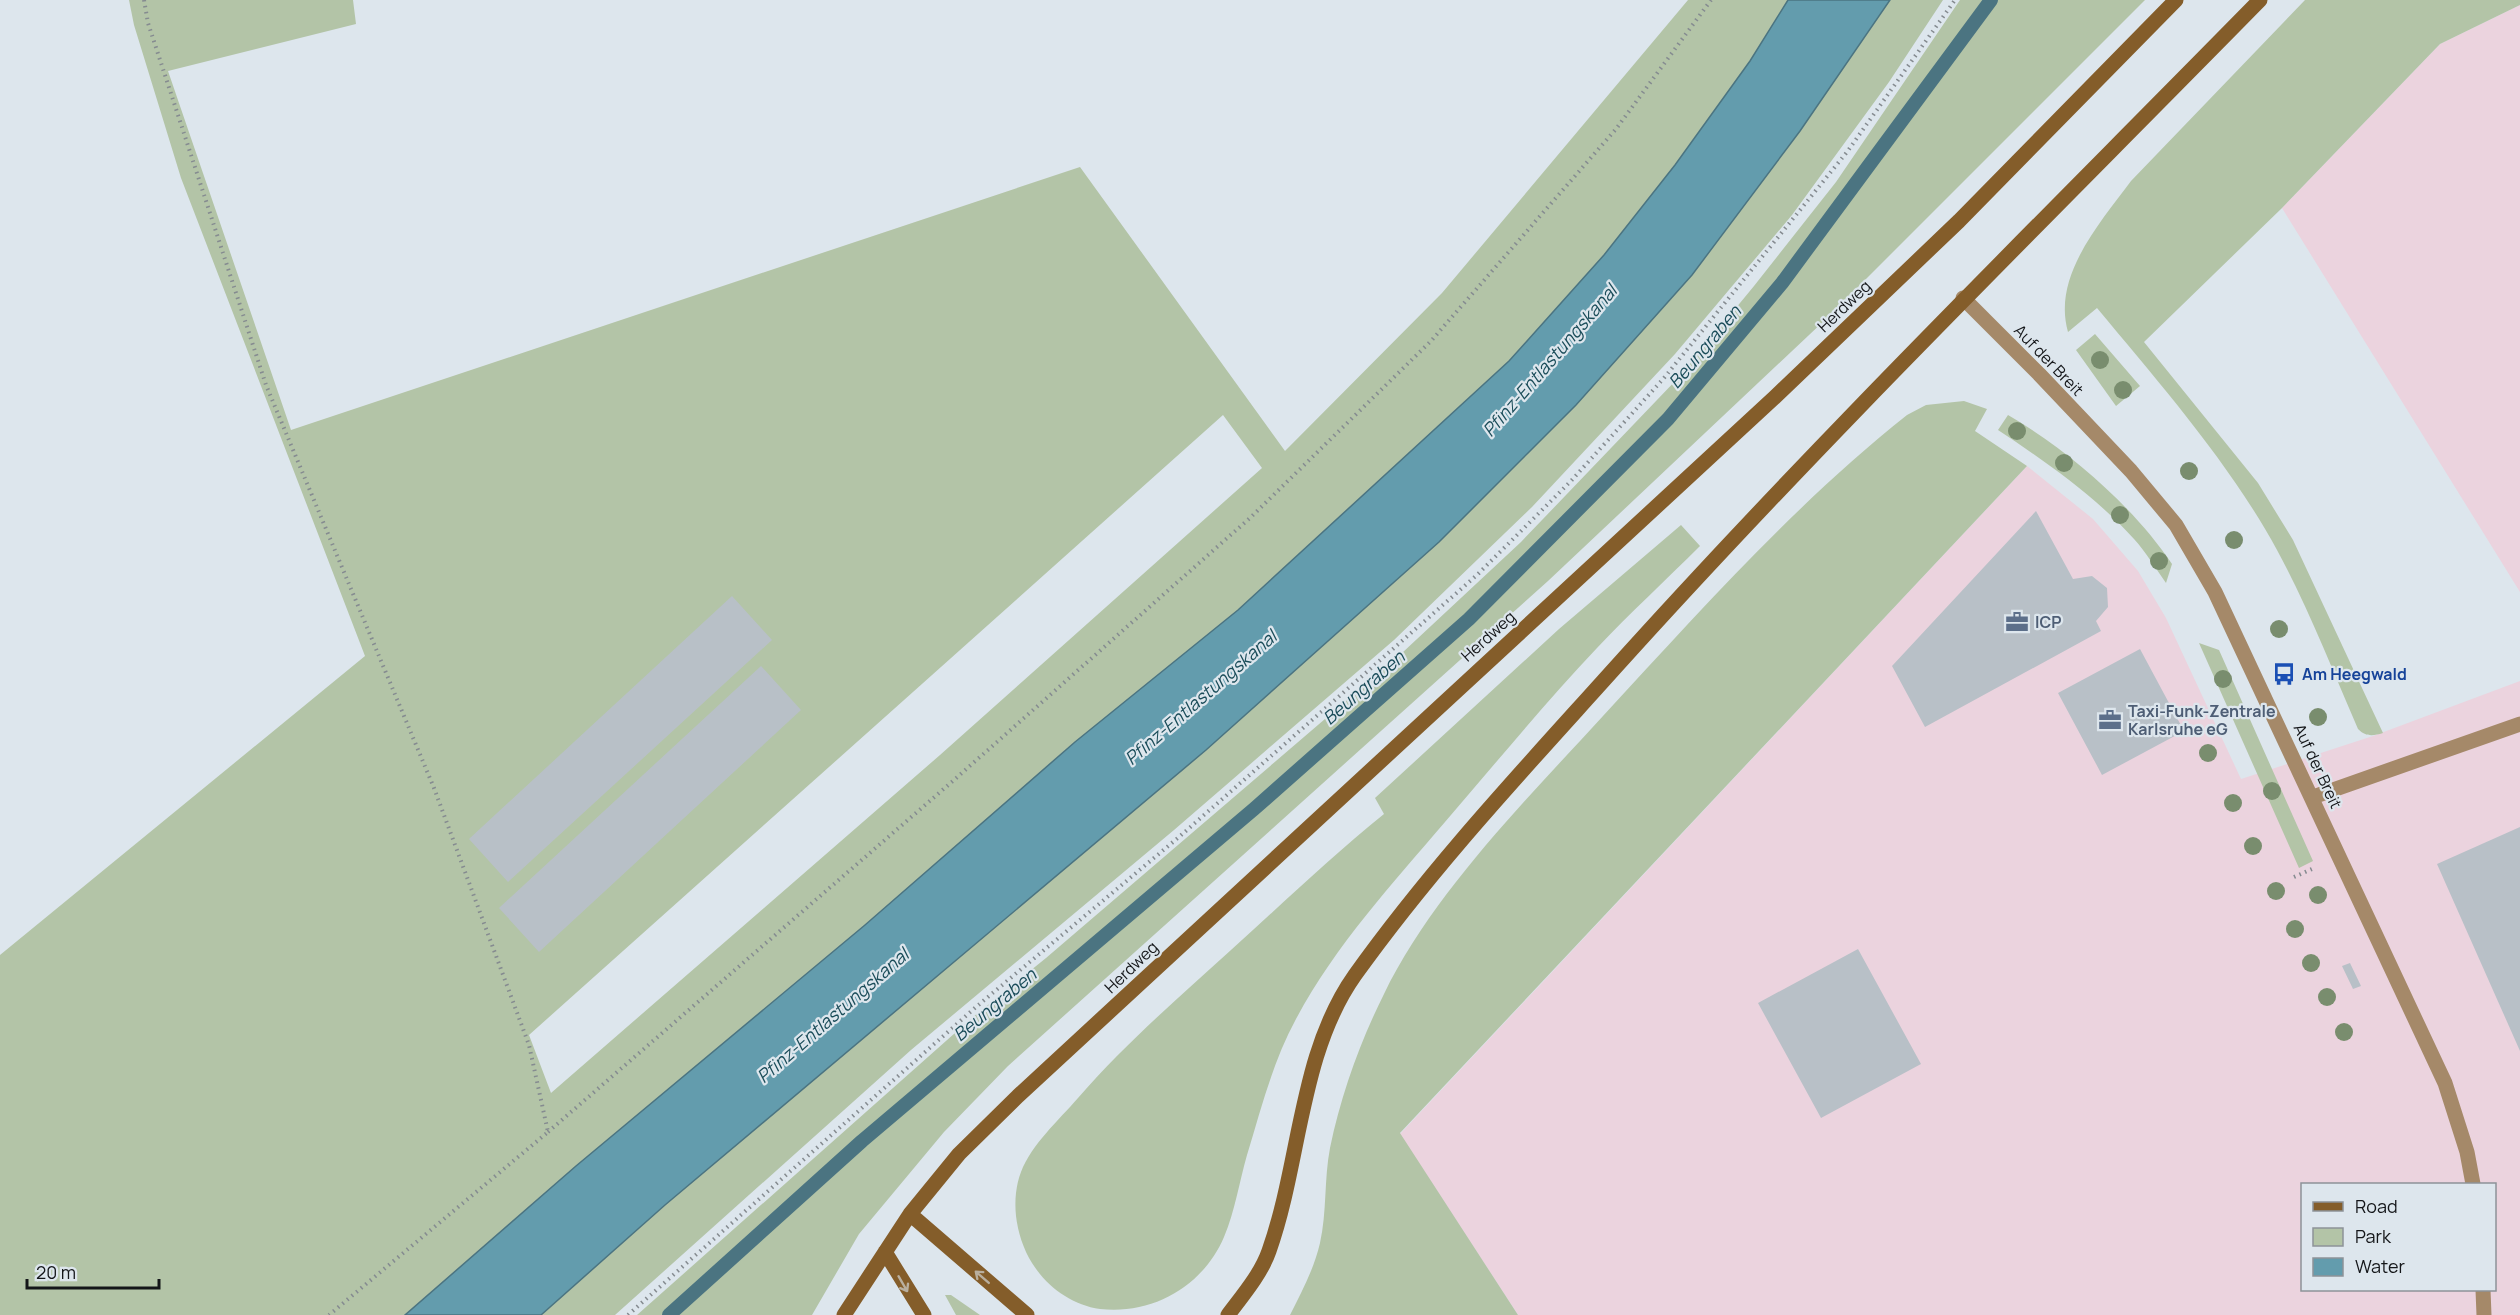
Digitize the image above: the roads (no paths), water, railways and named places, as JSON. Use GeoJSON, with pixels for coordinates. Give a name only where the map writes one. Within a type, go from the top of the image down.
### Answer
{"type":"FeatureCollection","features":[{"type":"Feature","properties":{"kind":"main road","name":"Herdweg"},"geometry":{"type":"LineString","coordinates":[[844,1315],[910,1214],[959,1154],[1018,1096],[1775,397],[1959,221],[2176,0]]}},
{"type":"Feature","properties":{"kind":"main road"},"geometry":{"type":"LineString","coordinates":[[1228,1315],[1252,1283],[1269,1253],[1317,1060],[1329,1026],[1351,981],[1405,907],[1509,785],[1708,564],[1963,298],[2260,0]]}},
{"type":"Feature","properties":{"kind":"main road"},"geometry":{"type":"LineString","coordinates":[[910,1214],[1027,1315]]}},
{"type":"Feature","properties":{"kind":"main road"},"geometry":{"type":"LineString","coordinates":[[885,1252],[924,1315]]}},
{"type":"Feature","properties":{"kind":"street","name":"Auf der Breit"},"geometry":{"type":"LineString","coordinates":[[1963,298],[2098,436],[2176,525],[2215,592],[2445,1083],[2467,1152],[2473,1183]]}},
{"type":"Feature","properties":{"kind":"street"},"geometry":{"type":"LineString","coordinates":[[2313,797],[2520,724]]}},
{"type":"Feature","properties":{"kind":"street"},"geometry":{"type":"LineString","coordinates":[[2483,1291],[2484,1315]]}},
{"type":"Feature","properties":{"kind":"water","name":"Pfinz-Entlastungskanal"},"geometry":{"type":"Polygon","coordinates":[[[1788,0],[1890,0],[1800,131],[1692,275],[1576,405],[1439,542],[1206,750],[665,1205],[541,1315],[405,1315],[576,1166],[865,925],[1075,742],[1238,610],[1509,361],[1604,255],[1675,165],[1750,61],[1788,0]]]}},
{"type":"Feature","properties":{"kind":"waterway","name":"Beungraben"},"geometry":{"type":"LineString","coordinates":[[669,1315],[862,1141],[1254,809],[1469,619],[1668,419],[1782,283],[1991,0]]}},
{"type":"Feature","properties":{"kind":"place","name":"ICP"},"geometry":{"type":"Point","coordinates":[2017,622]}},
{"type":"Feature","properties":{"kind":"place","name":"Am Heegwald"},"geometry":{"type":"Point","coordinates":[2284,674]}},
{"type":"Feature","properties":{"kind":"place","name":"Taxi-Funk-Zentrale Karlsruhe eG"},"geometry":{"type":"Point","coordinates":[2110,720]}}]}
